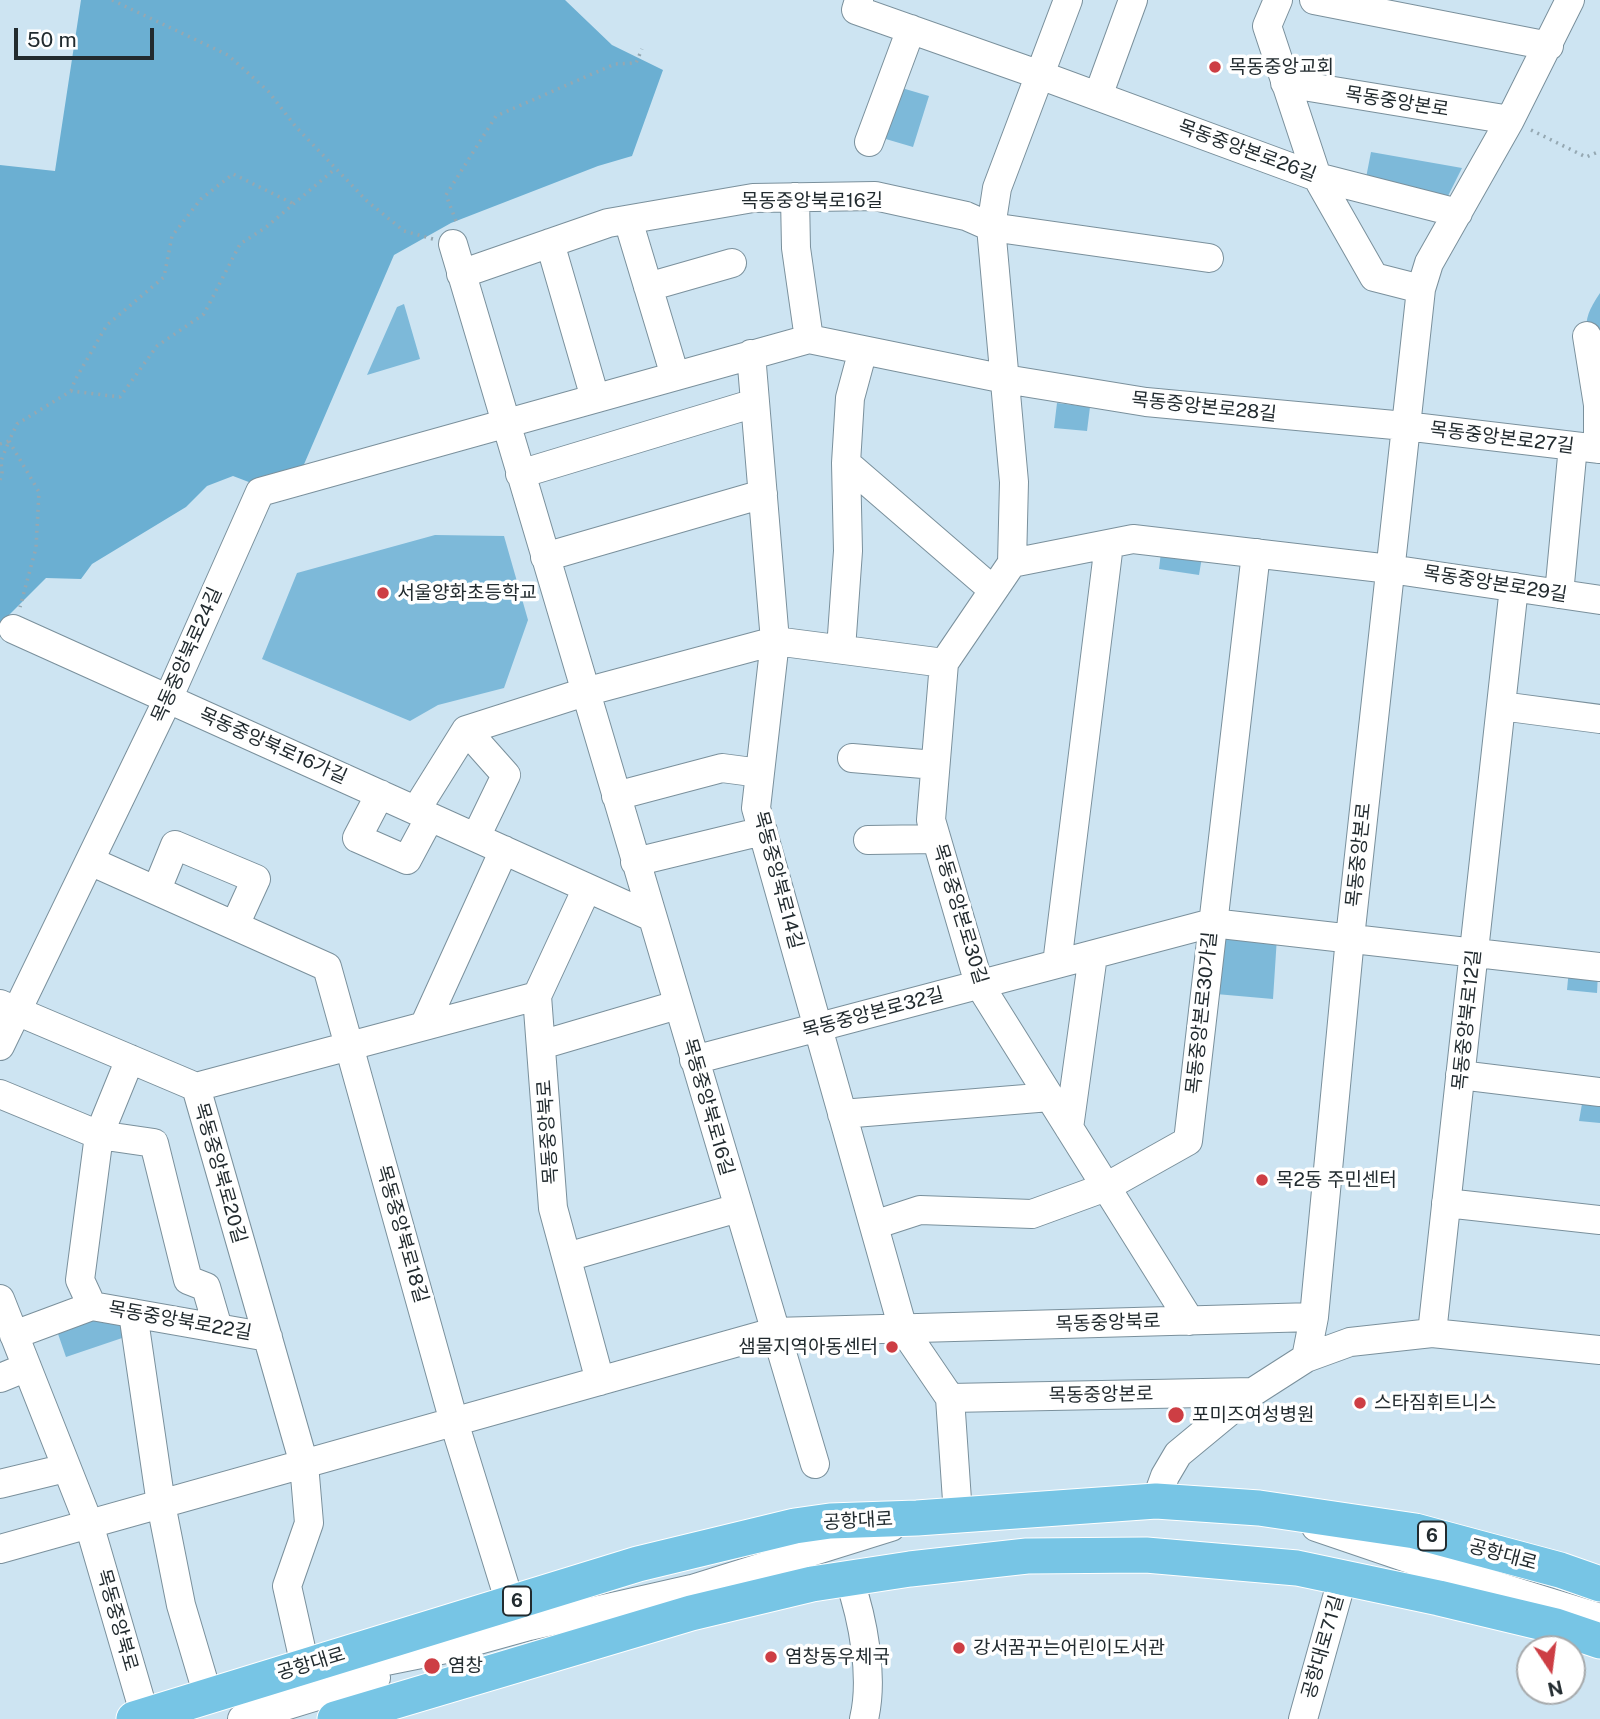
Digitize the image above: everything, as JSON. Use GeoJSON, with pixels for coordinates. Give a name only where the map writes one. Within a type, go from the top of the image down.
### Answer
{"type":"FeatureCollection","features":[{"type":"Feature","properties":{"kind":"main road","name":"공항대로"},"geometry":{"type":"LineString","coordinates":[[139,1717],[638,1564],[795,1526],[830,1521],[917,1518],[1156,1501],[1259,1508],[1415,1531],[1560,1570],[1596,1616]]}},
{"type":"Feature","properties":{"kind":"main road"},"geometry":{"type":"LineString","coordinates":[[335,1719],[691,1613],[812,1584],[910,1569],[1027,1556],[1146,1555],[1297,1568],[1343,1576],[1530,1620],[1596,1616]]}},
{"type":"Feature","properties":{"kind":"street","name":"목동중앙본로26길"},"geometry":{"type":"LineString","coordinates":[[859,0],[856,10],[1317,177],[1458,213]]}},
{"type":"Feature","properties":{"kind":"street"},"geometry":{"type":"LineString","coordinates":[[1068,0],[997,188],[991,227],[1014,482],[1012,563],[1133,539],[1390,569]]}},
{"type":"Feature","properties":{"kind":"street"},"geometry":{"type":"LineString","coordinates":[[1098,96],[1133,0]]}},
{"type":"Feature","properties":{"kind":"street"},"geometry":{"type":"LineString","coordinates":[[1278,0],[1267,26],[1317,177],[1374,277],[1421,289]]}},
{"type":"Feature","properties":{"kind":"street"},"geometry":{"type":"LineString","coordinates":[[1314,0],[1549,46]]}},
{"type":"Feature","properties":{"kind":"street","name":"목동중앙본로"},"geometry":{"type":"LineString","coordinates":[[1306,1358],[1314,1317],[1350,938],[1421,289],[1429,263],[1510,120],[1570,0]]}},
{"type":"Feature","properties":{"kind":"street"},"geometry":{"type":"LineString","coordinates":[[869,142],[911,29]]}},
{"type":"Feature","properties":{"kind":"street","name":"목동중앙본로"},"geometry":{"type":"LineString","coordinates":[[1285,83],[1510,120]]}},
{"type":"Feature","properties":{"kind":"street","name":"목동중앙북로16길"},"geometry":{"type":"LineString","coordinates":[[461,274],[608,223],[753,198],[794,197],[875,196],[966,216],[991,227],[1209,258]]}},
{"type":"Feature","properties":{"kind":"street"},"geometry":{"type":"LineString","coordinates":[[794,197],[796,248],[809,340]]}},
{"type":"Feature","properties":{"kind":"street"},"geometry":{"type":"LineString","coordinates":[[628,220],[675,376]]}},
{"type":"Feature","properties":{"kind":"street"},"geometry":{"type":"LineString","coordinates":[[550,243],[595,398]]}},
{"type":"Feature","properties":{"kind":"street","name":"목동중앙북로16길"},"geometry":{"type":"LineString","coordinates":[[453,244],[774,1332]]}},
{"type":"Feature","properties":{"kind":"street"},"geometry":{"type":"LineString","coordinates":[[648,287],[732,263]]}},
{"type":"Feature","properties":{"kind":"street"},"geometry":{"type":"LineString","coordinates":[[1559,594],[1598,405],[1587,336]]}},
{"type":"Feature","properties":{"kind":"street","name":"목동중앙본로28길"},"geometry":{"type":"LineString","coordinates":[[505,424],[809,340],[1005,379],[1146,402],[1405,426]]}},
{"type":"Feature","properties":{"kind":"street"},"geometry":{"type":"LineString","coordinates":[[841,649],[848,551],[846,463],[849,398],[863,350]]}},
{"type":"Feature","properties":{"kind":"street","name":"목동중앙북로14길"},"geometry":{"type":"LineString","coordinates":[[751,354],[775,641],[756,808],[903,1329]]}},
{"type":"Feature","properties":{"kind":"street"},"geometry":{"type":"LineString","coordinates":[[520,474],[755,403]]}},
{"type":"Feature","properties":{"kind":"street","name":"목동중앙북로24길"},"geometry":{"type":"LineString","coordinates":[[0,1046],[9,1008],[90,861],[168,699],[260,492],[505,424]]}},
{"type":"Feature","properties":{"kind":"street","name":"목동중앙본로27길"},"geometry":{"type":"LineString","coordinates":[[1405,426],[1590,448]]}},
{"type":"Feature","properties":{"kind":"street"},"geometry":{"type":"LineString","coordinates":[[846,463],[993,590]]}},
{"type":"Feature","properties":{"kind":"street"},"geometry":{"type":"LineString","coordinates":[[545,557],[763,494]]}},
{"type":"Feature","properties":{"kind":"street"},"geometry":{"type":"LineString","coordinates":[[1056,964],[1110,544]]}},
{"type":"Feature","properties":{"kind":"street","name":"목동중앙본로30가길"},"geometry":{"type":"LineString","coordinates":[[874,1225],[920,1210],[1032,1214],[1106,1188],[1188,1141],[1256,553]]}},
{"type":"Feature","properties":{"kind":"street","name":"목동중앙본로30길"},"geometry":{"type":"LineString","coordinates":[[1012,563],[944,663],[931,820],[979,984],[1190,1321]]}},
{"type":"Feature","properties":{"kind":"street","name":"목동중앙본로29길"},"geometry":{"type":"LineString","coordinates":[[1390,569],[1600,600]]}},
{"type":"Feature","properties":{"kind":"street","name":"목동중앙북로12길"},"geometry":{"type":"LineString","coordinates":[[1432,1333],[1514,587]]}},
{"type":"Feature","properties":{"kind":"street","name":"목동중앙북로16가길"},"geometry":{"type":"LineString","coordinates":[[13,629],[652,917]]}},
{"type":"Feature","properties":{"kind":"street"},"geometry":{"type":"LineString","coordinates":[[380,794],[357,838],[407,860],[423,813],[466,730],[585,692],[775,641],[944,663]]}},
{"type":"Feature","properties":{"kind":"street"},"geometry":{"type":"LineString","coordinates":[[1501,706],[1600,719]]}},
{"type":"Feature","properties":{"kind":"street"},"geometry":{"type":"LineString","coordinates":[[466,730],[506,775],[476,837]]}},
{"type":"Feature","properties":{"kind":"street"},"geometry":{"type":"LineString","coordinates":[[852,758],[935,765]]}},
{"type":"Feature","properties":{"kind":"street"},"geometry":{"type":"LineString","coordinates":[[616,796],[722,768],[760,773]]}},
{"type":"Feature","properties":{"kind":"street"},"geometry":{"type":"LineString","coordinates":[[635,862],[763,831]]}},
{"type":"Feature","properties":{"kind":"street"},"geometry":{"type":"LineString","coordinates":[[868,840],[936,839]]}},
{"type":"Feature","properties":{"kind":"street"},"geometry":{"type":"LineString","coordinates":[[157,890],[175,845],[256,879],[235,925]]}},
{"type":"Feature","properties":{"kind":"street"},"geometry":{"type":"LineString","coordinates":[[424,1026],[504,850]]}},
{"type":"Feature","properties":{"kind":"street","name":"목동중앙북로18길"},"geometry":{"type":"LineString","coordinates":[[90,861],[327,967],[454,1422]]}},
{"type":"Feature","properties":{"kind":"street","name":"목동중앙북로"},"geometry":{"type":"LineString","coordinates":[[587,888],[537,996],[554,1208],[600,1381]]}},
{"type":"Feature","properties":{"kind":"street","name":"목동중앙본로32길"},"geometry":{"type":"LineString","coordinates":[[694,1060],[1212,923],[1600,967]]}},
{"type":"Feature","properties":{"kind":"street"},"geometry":{"type":"LineString","coordinates":[[1069,1128],[1093,955]]}},
{"type":"Feature","properties":{"kind":"street"},"geometry":{"type":"LineString","coordinates":[[195,1087],[537,996]]}},
{"type":"Feature","properties":{"kind":"street"},"geometry":{"type":"LineString","coordinates":[[541,1045],[677,1005]]}},
{"type":"Feature","properties":{"kind":"street","name":"목동중앙북로20길"},"geometry":{"type":"LineString","coordinates":[[9,1008],[195,1087],[304,1464]]}},
{"type":"Feature","properties":{"kind":"street","name":"목동중앙북로22길"},"geometry":{"type":"LineString","coordinates":[[92,1306],[80,1280],[99,1135],[130,1059]]}},
{"type":"Feature","properties":{"kind":"street"},"geometry":{"type":"LineString","coordinates":[[1461,1075],[1600,1092]]}},
{"type":"Feature","properties":{"kind":"street"},"geometry":{"type":"LineString","coordinates":[[0,1094],[99,1135],[154,1143],[188,1280],[206,1287],[218,1328]]}},
{"type":"Feature","properties":{"kind":"street"},"geometry":{"type":"LineString","coordinates":[[842,1114],[1050,1097]]}},
{"type":"Feature","properties":{"kind":"street"},"geometry":{"type":"LineString","coordinates":[[1446,1203],[1600,1220]]}},
{"type":"Feature","properties":{"kind":"street"},"geometry":{"type":"LineString","coordinates":[[567,1257],[738,1208]]}},
{"type":"Feature","properties":{"kind":"street"},"geometry":{"type":"LineString","coordinates":[[0,1299],[89,1524]]}},
{"type":"Feature","properties":{"kind":"street","name":"목동중앙북로22길"},"geometry":{"type":"LineString","coordinates":[[14,1335],[92,1306],[268,1337]]}},
{"type":"Feature","properties":{"kind":"street"},"geometry":{"type":"LineString","coordinates":[[133,1313],[161,1504],[181,1605],[208,1696],[446,1648],[528,1626],[692,1589],[917,1518]]}},
{"type":"Feature","properties":{"kind":"street","name":"목동중앙북로"},"geometry":{"type":"LineString","coordinates":[[0,1549],[774,1332],[1314,1317]]}},
{"type":"Feature","properties":{"kind":"street"},"geometry":{"type":"LineString","coordinates":[[903,1329],[950,1398],[958,1515]]}},
{"type":"Feature","properties":{"kind":"street"},"geometry":{"type":"LineString","coordinates":[[774,1332],[815,1465]]}},
{"type":"Feature","properties":{"kind":"street"},"geometry":{"type":"LineString","coordinates":[[1156,1501],[1178,1454],[1252,1392],[1306,1358],[1350,1342],[1432,1333],[1600,1350]]}},
{"type":"Feature","properties":{"kind":"street"},"geometry":{"type":"LineString","coordinates":[[0,1378],[27,1367]]}},
{"type":"Feature","properties":{"kind":"street","name":"목동중앙본로"},"geometry":{"type":"LineString","coordinates":[[950,1398],[1252,1392]]}},
{"type":"Feature","properties":{"kind":"street"},"geometry":{"type":"LineString","coordinates":[[454,1422],[510,1603]]}},
{"type":"Feature","properties":{"kind":"street"},"geometry":{"type":"LineString","coordinates":[[304,1464],[309,1522],[287,1586],[305,1666]]}},
{"type":"Feature","properties":{"kind":"street"},"geometry":{"type":"LineString","coordinates":[[0,1485],[66,1468]]}},
{"type":"Feature","properties":{"kind":"street"},"geometry":{"type":"LineString","coordinates":[[1259,1508],[1419,1562],[1596,1616]]}},
{"type":"Feature","properties":{"kind":"street","name":"목동중앙북로"},"geometry":{"type":"LineString","coordinates":[[89,1524],[139,1717]]}},
{"type":"Feature","properties":{"kind":"street"},"geometry":{"type":"LineString","coordinates":[[1297,1568],[1419,1562]]}},
{"type":"Feature","properties":{"kind":"street","name":"공항대로71길"},"geometry":{"type":"LineString","coordinates":[[1303,1719],[1343,1576]]}},
{"type":"Feature","properties":{"kind":"street"},"geometry":{"type":"LineString","coordinates":[[849,1578],[860,1611],[867,1673],[867,1707],[864,1719]]}},
{"type":"Feature","properties":{"kind":"street"},"geometry":{"type":"LineString","coordinates":[[242,1719],[449,1657],[532,1639],[691,1613]]}},
{"type":"Feature","properties":{"kind":"path"},"geometry":{"type":"LineString","coordinates":[[112,0],[228,55],[268,91],[296,127],[367,201],[404,231],[453,244],[459,226],[446,195],[496,116],[615,64],[636,63],[642,49]]}},
{"type":"Feature","properties":{"kind":"path"},"geometry":{"type":"LineString","coordinates":[[1510,120],[1586,157],[1600,151]]}},
{"type":"Feature","properties":{"kind":"path"},"geometry":{"type":"LineString","coordinates":[[0,480],[1,461],[17,424],[71,391],[120,397],[157,346],[204,314],[240,244],[265,228],[335,169]]}},
{"type":"Feature","properties":{"kind":"path"},"geometry":{"type":"LineString","coordinates":[[71,391],[107,325],[164,277],[172,236],[201,199],[233,174],[294,204]]}},
{"type":"Feature","properties":{"kind":"path"},"geometry":{"type":"LineString","coordinates":[[0,444],[9,441]]}},
{"type":"Feature","properties":{"kind":"path"},"geometry":{"type":"LineString","coordinates":[[9,441],[39,492],[36,548],[13,629]]}},
{"type":"Feature","properties":{"kind":"shaded area"},"geometry":{"type":"Polygon","coordinates":[[[81,0],[565,0],[612,45],[663,70],[632,156],[598,166],[451,223],[394,255],[302,469],[254,484],[233,476],[207,486],[186,507],[92,564],[81,579],[46,578],[0,624],[0,165],[55,171],[81,0]]]}},
{"type":"Feature","properties":{"kind":"shaded area"},"geometry":{"type":"Polygon","coordinates":[[[895,86],[929,96],[913,147],[879,137],[895,86]]]}},
{"type":"Feature","properties":{"kind":"shaded area"},"geometry":{"type":"Polygon","coordinates":[[[1371,152],[1462,168],[1447,198],[1365,183],[1371,152]]]}},
{"type":"Feature","properties":{"kind":"shaded area"},"geometry":{"type":"Polygon","coordinates":[[[1600,293],[1600,367],[1589,337],[1587,322],[1600,293]]]}},
{"type":"Feature","properties":{"kind":"shaded area"},"geometry":{"type":"Polygon","coordinates":[[[404,304],[420,359],[367,375],[397,307],[404,304]]]}},
{"type":"Feature","properties":{"kind":"shaded area"},"geometry":{"type":"Polygon","coordinates":[[[1057,403],[1090,407],[1087,431],[1054,428],[1057,403]]]}},
{"type":"Feature","properties":{"kind":"shaded area"},"geometry":{"type":"Polygon","coordinates":[[[435,535],[504,536],[528,620],[504,688],[438,705],[410,721],[262,659],[297,573],[435,535]]]}},
{"type":"Feature","properties":{"kind":"shaded area"},"geometry":{"type":"Polygon","coordinates":[[[1161,552],[1202,557],[1199,575],[1159,569],[1161,552]]]}},
{"type":"Feature","properties":{"kind":"shaded area"},"geometry":{"type":"Polygon","coordinates":[[[1277,937],[1273,999],[1216,994],[1220,938],[1277,937]]]}},
{"type":"Feature","properties":{"kind":"shaded area"},"geometry":{"type":"Polygon","coordinates":[[[1569,969],[1598,973],[1597,993],[1567,990],[1569,969]]]}},
{"type":"Feature","properties":{"kind":"shaded area"},"geometry":{"type":"Polygon","coordinates":[[[1583,1098],[1600,1100],[1600,1123],[1579,1121],[1583,1098]]]}},
{"type":"Feature","properties":{"kind":"shaded area"},"geometry":{"type":"Polygon","coordinates":[[[124,1317],[131,1335],[66,1357],[57,1324],[124,1317]]]}},
{"type":"Feature","properties":{"kind":"place","name":"목동중앙교회"},"geometry":{"type":"Point","coordinates":[1215,67]}},
{"type":"Feature","properties":{"kind":"place","name":"서울양화초등학교"},"geometry":{"type":"Point","coordinates":[383,593]}},
{"type":"Feature","properties":{"kind":"place","name":"목2동 주민센터"},"geometry":{"type":"Point","coordinates":[1262,1180]}},
{"type":"Feature","properties":{"kind":"place","name":"샘물지역아동센터"},"geometry":{"type":"Point","coordinates":[892,1347]}},
{"type":"Feature","properties":{"kind":"place","name":"스타짐휘트니스"},"geometry":{"type":"Point","coordinates":[1360,1403]}},
{"type":"Feature","properties":{"kind":"place","name":"포미즈여성병원"},"geometry":{"type":"Point","coordinates":[1176,1415]}},
{"type":"Feature","properties":{"kind":"place","name":"강서꿈꾸는어린이도서관"},"geometry":{"type":"Point","coordinates":[959,1648]}},
{"type":"Feature","properties":{"kind":"place","name":"염창동우체국"},"geometry":{"type":"Point","coordinates":[771,1657]}},
{"type":"Feature","properties":{"kind":"place","name":"염창"},"geometry":{"type":"Point","coordinates":[432,1666]}}]}
